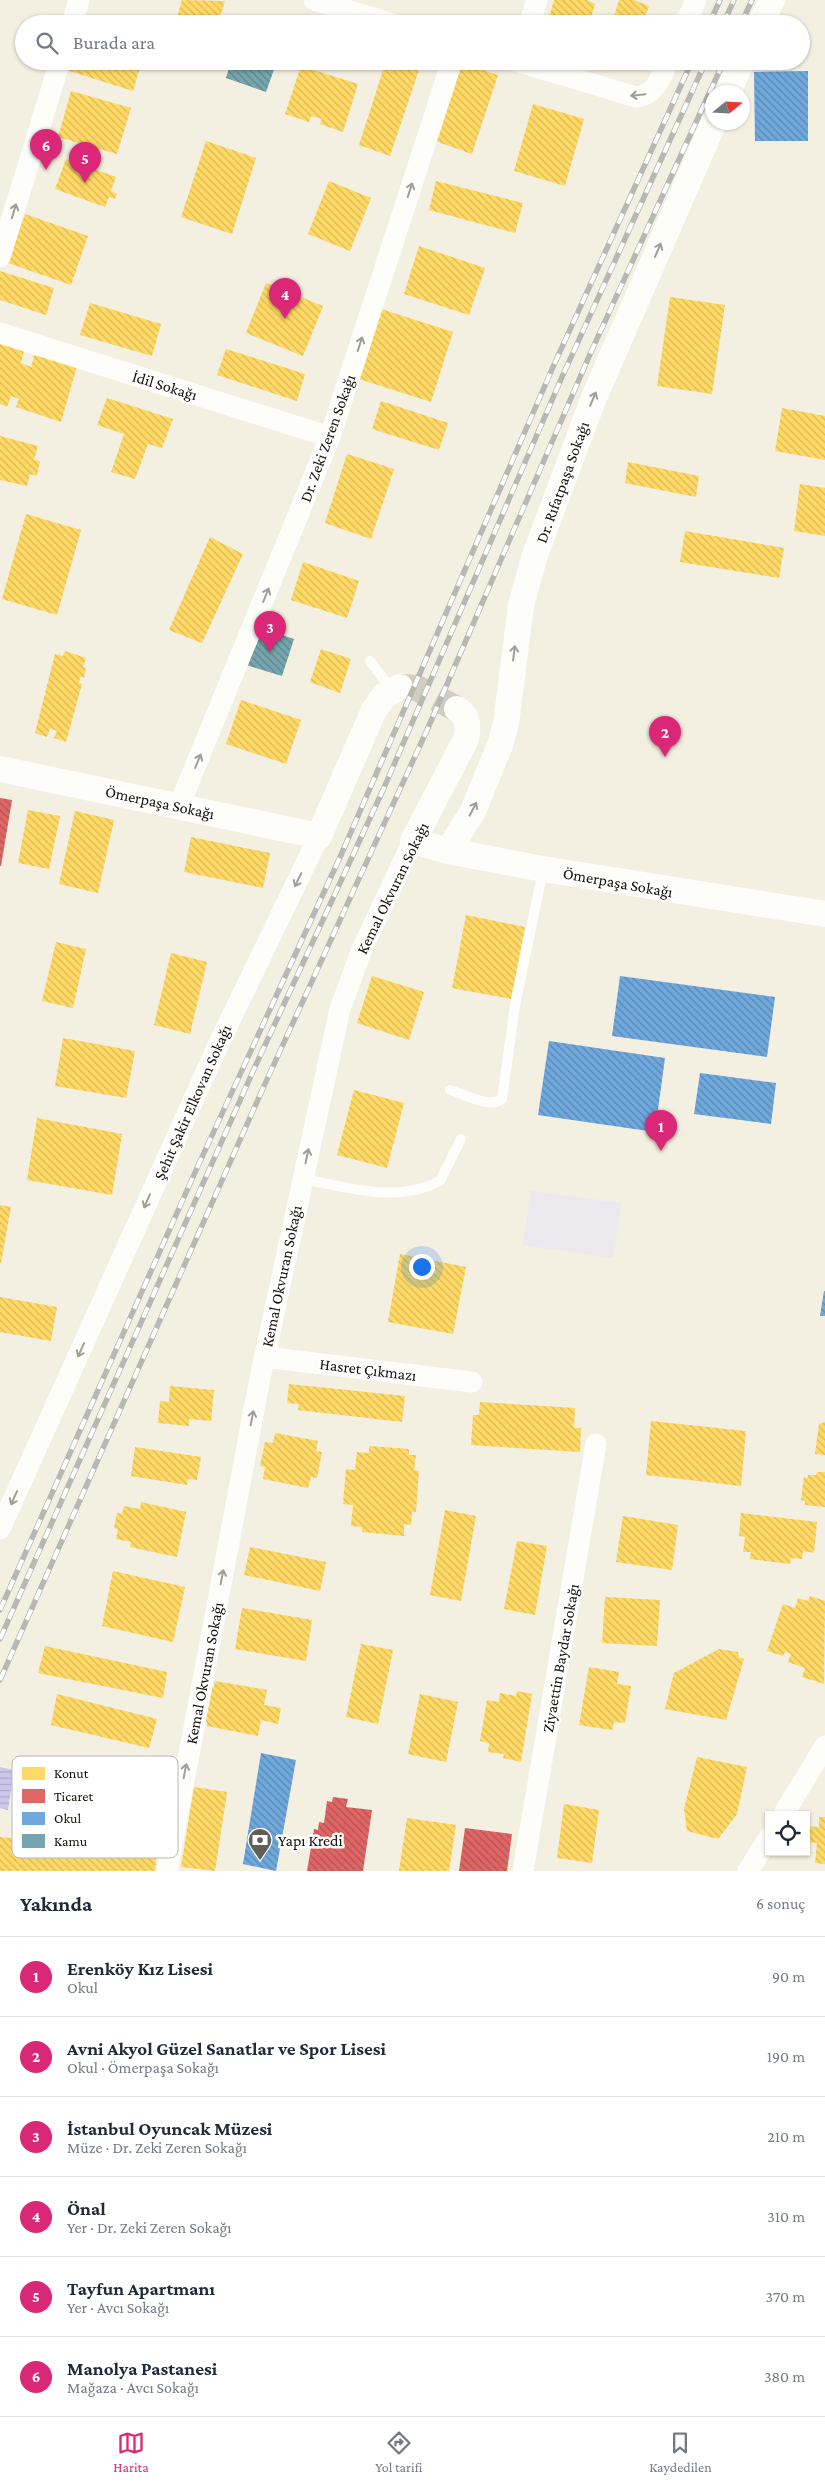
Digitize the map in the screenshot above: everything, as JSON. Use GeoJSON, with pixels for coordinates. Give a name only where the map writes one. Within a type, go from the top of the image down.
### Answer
{"type":"FeatureCollection","features":[{"type":"Feature","properties":{"kind":"street"},"geometry":{"type":"LineString","coordinates":[[75,15],[79,0]]}},
{"type":"Feature","properties":{"kind":"street"},"geometry":{"type":"LineString","coordinates":[[314,0],[363,15]]}},
{"type":"Feature","properties":{"kind":"street"},"geometry":{"type":"LineString","coordinates":[[532,15],[537,0]]}},
{"type":"Feature","properties":{"kind":"street"},"geometry":{"type":"LineString","coordinates":[[689,15],[696,0]]}},
{"type":"Feature","properties":{"kind":"street"},"geometry":{"type":"LineString","coordinates":[[764,15],[772,0]]}},
{"type":"Feature","properties":{"kind":"street"},"geometry":{"type":"LineString","coordinates":[[0,257],[57,70]]}},
{"type":"Feature","properties":{"kind":"street","name":"Dr. Zeki Zeren Sokağı"},"geometry":{"type":"LineString","coordinates":[[179,806],[330,437],[449,70]]}},
{"type":"Feature","properties":{"kind":"street"},"geometry":{"type":"LineString","coordinates":[[547,70],[636,97],[646,95],[654,89],[664,70]]}},
{"type":"Feature","properties":{"kind":"street"},"geometry":{"type":"LineString","coordinates":[[731,85],[738,70]]}},
{"type":"Feature","properties":{"kind":"street","name":"Dr. Rıfatpaşa Sokağı"},"geometry":{"type":"LineString","coordinates":[[448,851],[473,811],[500,745],[506,724],[521,605],[538,546],[589,409],[711,130]]}},
{"type":"Feature","properties":{"kind":"street","name":"İdil Sokağı"},"geometry":{"type":"LineString","coordinates":[[0,333],[330,437]]}},
{"type":"Feature","properties":{"kind":"street","name":"Şehit Şakir Elkovan Sokağı"},"geometry":{"type":"LineString","coordinates":[[0,1529],[215,1051],[319,836],[371,717],[381,700],[396,689]]}},
{"type":"Feature","properties":{"kind":"street","name":"Kemal Okvuran Sokağı"},"geometry":{"type":"LineString","coordinates":[[178,1813],[264,1357],[302,1179],[348,983],[413,841],[466,739],[468,727],[466,719],[457,709]]}},
{"type":"Feature","properties":{"kind":"street","name":"Ömerpaşa Sokağı"},"geometry":{"type":"LineString","coordinates":[[0,769],[319,836]]}},
{"type":"Feature","properties":{"kind":"street","name":"Ömerpaşa Sokağı"},"geometry":{"type":"LineString","coordinates":[[413,841],[448,851],[543,869],[825,914]]}},
{"type":"Feature","properties":{"kind":"street","name":"Hasret Çıkmazı"},"geometry":{"type":"LineString","coordinates":[[264,1357],[472,1382]]}},
{"type":"Feature","properties":{"kind":"street","name":"Ziyaettin Baydar Sokağı"},"geometry":{"type":"LineString","coordinates":[[523,1871],[596,1444]]}},
{"type":"Feature","properties":{"kind":"street"},"geometry":{"type":"LineString","coordinates":[[785,1811],[825,1746]]}},
{"type":"Feature","properties":{"kind":"street"},"geometry":{"type":"LineString","coordinates":[[748,1871],[765,1844]]}},
{"type":"Feature","properties":{"kind":"street","name":"Kemal Okvuran Sokağı"},"geometry":{"type":"LineString","coordinates":[[167,1871],[169,1858]]}},
{"type":"Feature","properties":{"kind":"lane"},"geometry":{"type":"LineString","coordinates":[[370,661],[396,689]]}},
{"type":"Feature","properties":{"kind":"lane"},"geometry":{"type":"LineString","coordinates":[[450,1090],[486,1103],[493,1104],[502,1099],[515,1006],[543,869]]}},
{"type":"Feature","properties":{"kind":"lane"},"geometry":{"type":"LineString","coordinates":[[302,1179],[372,1192],[394,1194],[427,1188],[440,1181],[461,1139]]}},
{"type":"Feature","properties":{"kind":"shaded area"},"geometry":{"type":"Polygon","coordinates":[[[531,1191],[621,1203],[613,1258],[523,1245],[531,1191]]]}},
{"type":"Feature","properties":{"kind":"shaded area"},"geometry":{"type":"Polygon","coordinates":[[[0,1767],[12,1770],[12,1783],[8,1810],[0,1808],[0,1767]]]}},
{"type":"Feature","properties":{"kind":"building: Konut"},"geometry":{"type":"Polygon","coordinates":[[[182,0],[225,1],[221,15],[178,15],[182,0]]]}},
{"type":"Feature","properties":{"kind":"building: Konut"},"geometry":{"type":"Polygon","coordinates":[[[554,0],[587,0],[595,4],[592,15],[550,15],[554,0]]]}},
{"type":"Feature","properties":{"kind":"building: Konut"},"geometry":{"type":"Polygon","coordinates":[[[619,0],[634,0],[649,6],[646,15],[615,15],[619,0]]]}},
{"type":"Feature","properties":{"kind":"building: Konut"},"geometry":{"type":"Polygon","coordinates":[[[66,70],[139,70],[133,91],[66,70]]]}},
{"type":"Feature","properties":{"kind":"building: Konut"},"geometry":{"type":"Polygon","coordinates":[[[300,70],[314,70],[358,84],[343,132],[320,124],[322,119],[311,116],[309,122],[285,114],[300,70]]]}},
{"type":"Feature","properties":{"kind":"building: Konut"},"geometry":{"type":"Polygon","coordinates":[[[383,70],[419,70],[390,156],[359,145],[383,70]]]}},
{"type":"Feature","properties":{"kind":"building: Konut"},"geometry":{"type":"Polygon","coordinates":[[[459,70],[483,70],[498,75],[472,154],[435,141],[459,70]]]}},
{"type":"Feature","properties":{"kind":"building: Konut"},"geometry":{"type":"Polygon","coordinates":[[[71,91],[131,108],[117,154],[58,137],[71,91]]]}},
{"type":"Feature","properties":{"kind":"building: Konut"},"geometry":{"type":"Polygon","coordinates":[[[533,104],[584,119],[565,186],[514,171],[533,104]]]}},
{"type":"Feature","properties":{"kind":"building: Konut"},"geometry":{"type":"Polygon","coordinates":[[[206,141],[256,158],[232,234],[181,217],[206,141]]]}},
{"type":"Feature","properties":{"kind":"building: Konut"},"geometry":{"type":"Polygon","coordinates":[[[66,159],[116,177],[111,191],[117,194],[115,199],[109,197],[105,207],[55,189],[66,159]]]}},
{"type":"Feature","properties":{"kind":"building: Konut"},"geometry":{"type":"Polygon","coordinates":[[[329,181],[371,198],[350,251],[308,234],[329,181]]]}},
{"type":"Feature","properties":{"kind":"building: Konut"},"geometry":{"type":"Polygon","coordinates":[[[436,181],[523,203],[515,233],[429,210],[436,181]]]}},
{"type":"Feature","properties":{"kind":"building: Konut"},"geometry":{"type":"Polygon","coordinates":[[[25,214],[88,236],[71,285],[8,263],[25,214]]]}},
{"type":"Feature","properties":{"kind":"building: Konut"},"geometry":{"type":"Polygon","coordinates":[[[419,246],[485,268],[469,315],[404,294],[419,246]]]}},
{"type":"Feature","properties":{"kind":"building: Konut"},"geometry":{"type":"Polygon","coordinates":[[[0,271],[54,288],[46,315],[0,300],[0,271]]]}},
{"type":"Feature","properties":{"kind":"building: Konut"},"geometry":{"type":"Polygon","coordinates":[[[266,283],[323,306],[303,356],[246,333],[266,283]]]}},
{"type":"Feature","properties":{"kind":"building: Konut"},"geometry":{"type":"Polygon","coordinates":[[[670,297],[725,305],[712,394],[657,386],[670,297]]]}},
{"type":"Feature","properties":{"kind":"building: Konut"},"geometry":{"type":"Polygon","coordinates":[[[90,303],[161,324],[152,356],[80,335],[90,303]]]}},
{"type":"Feature","properties":{"kind":"building: Konut"},"geometry":{"type":"Polygon","coordinates":[[[381,309],[453,332],[431,402],[359,379],[381,309]]]}},
{"type":"Feature","properties":{"kind":"building: Konut"},"geometry":{"type":"Polygon","coordinates":[[[0,338],[25,347],[21,363],[31,367],[36,349],[78,363],[61,422],[16,407],[19,399],[11,396],[7,407],[0,404],[0,338]]]}},
{"type":"Feature","properties":{"kind":"building: Konut"},"geometry":{"type":"Polygon","coordinates":[[[226,349],[305,374],[297,401],[217,375],[226,349]]]}},
{"type":"Feature","properties":{"kind":"building: Konut"},"geometry":{"type":"Polygon","coordinates":[[[107,398],[173,419],[162,448],[148,444],[135,479],[111,472],[124,434],[97,425],[107,398]]]}},
{"type":"Feature","properties":{"kind":"building: Konut"},"geometry":{"type":"Polygon","coordinates":[[[381,401],[448,423],[439,450],[372,429],[381,401]]]}},
{"type":"Feature","properties":{"kind":"building: Konut"},"geometry":{"type":"Polygon","coordinates":[[[782,408],[825,416],[825,460],[775,451],[782,408]]]}},
{"type":"Feature","properties":{"kind":"building: Konut"},"geometry":{"type":"Polygon","coordinates":[[[0,436],[38,446],[34,460],[40,461],[37,476],[30,474],[27,486],[0,480],[0,436]]]}},
{"type":"Feature","properties":{"kind":"building: Konut"},"geometry":{"type":"Polygon","coordinates":[[[347,454],[394,469],[371,539],[325,523],[347,454]]]}},
{"type":"Feature","properties":{"kind":"building: Konut"},"geometry":{"type":"Polygon","coordinates":[[[628,462],[699,476],[696,497],[625,483],[628,462]]]}},
{"type":"Feature","properties":{"kind":"building: Konut"},"geometry":{"type":"Polygon","coordinates":[[[800,484],[825,488],[825,536],[794,531],[800,484]]]}},
{"type":"Feature","properties":{"kind":"building: Konut"},"geometry":{"type":"Polygon","coordinates":[[[26,514],[81,530],[57,615],[2,599],[26,514]]]}},
{"type":"Feature","properties":{"kind":"building: Konut"},"geometry":{"type":"Polygon","coordinates":[[[685,531],[784,548],[779,578],[680,562],[685,531]]]}},
{"type":"Feature","properties":{"kind":"building: Konut"},"geometry":{"type":"Polygon","coordinates":[[[210,537],[243,554],[202,643],[169,630],[210,537]]]}},
{"type":"Feature","properties":{"kind":"building: Konut"},"geometry":{"type":"Polygon","coordinates":[[[303,562],[359,581],[347,618],[291,600],[303,562]]]}},
{"type":"Feature","properties":{"kind":"building: Konut"},"geometry":{"type":"Polygon","coordinates":[[[321,649],[351,659],[340,693],[310,682],[321,649]]]}},
{"type":"Feature","properties":{"kind":"building: Konut"},"geometry":{"type":"Polygon","coordinates":[[[65,651],[86,658],[83,667],[86,668],[84,678],[80,677],[79,683],[82,684],[66,742],[54,738],[57,731],[50,728],[47,737],[35,733],[55,654],[63,656],[65,651]]]}},
{"type":"Feature","properties":{"kind":"building: Konut"},"geometry":{"type":"Polygon","coordinates":[[[241,700],[301,720],[286,764],[226,744],[241,700]]]}},
{"type":"Feature","properties":{"kind":"building: Konut"},"geometry":{"type":"Polygon","coordinates":[[[28,810],[60,816],[49,869],[18,863],[28,810]]]}},
{"type":"Feature","properties":{"kind":"building: Konut"},"geometry":{"type":"Polygon","coordinates":[[[75,811],[114,820],[98,893],[59,884],[75,811]]]}},
{"type":"Feature","properties":{"kind":"building: Konut"},"geometry":{"type":"Polygon","coordinates":[[[191,837],[270,853],[263,888],[184,872],[191,837]]]}},
{"type":"Feature","properties":{"kind":"building: Konut"},"geometry":{"type":"Polygon","coordinates":[[[466,915],[525,927],[511,999],[452,988],[466,915]]]}},
{"type":"Feature","properties":{"kind":"building: Konut"},"geometry":{"type":"Polygon","coordinates":[[[56,942],[86,949],[73,1008],[42,1001],[56,942]]]}},
{"type":"Feature","properties":{"kind":"building: Konut"},"geometry":{"type":"Polygon","coordinates":[[[171,953],[207,962],[190,1034],[154,1025],[171,953]]]}},
{"type":"Feature","properties":{"kind":"building: Konut"},"geometry":{"type":"Polygon","coordinates":[[[372,976],[424,992],[409,1040],[357,1023],[372,976]]]}},
{"type":"Feature","properties":{"kind":"building: Konut"},"geometry":{"type":"Polygon","coordinates":[[[63,1038],[135,1051],[126,1098],[55,1086],[63,1038]]]}},
{"type":"Feature","properties":{"kind":"building: Konut"},"geometry":{"type":"Polygon","coordinates":[[[354,1090],[404,1103],[387,1168],[337,1155],[354,1090]]]}},
{"type":"Feature","properties":{"kind":"building: Konut"},"geometry":{"type":"Polygon","coordinates":[[[37,1118],[122,1134],[112,1195],[27,1180],[37,1118]]]}},
{"type":"Feature","properties":{"kind":"building: Konut"},"geometry":{"type":"Polygon","coordinates":[[[0,1205],[11,1207],[1,1263],[0,1263],[0,1205]]]}},
{"type":"Feature","properties":{"kind":"building: Konut"},"geometry":{"type":"Polygon","coordinates":[[[400,1254],[466,1267],[453,1334],[388,1322],[400,1254]]]}},
{"type":"Feature","properties":{"kind":"building: Konut"},"geometry":{"type":"Polygon","coordinates":[[[0,1297],[57,1307],[51,1341],[0,1332],[0,1297]]]}},
{"type":"Feature","properties":{"kind":"building: Konut"},"geometry":{"type":"Polygon","coordinates":[[[289,1384],[405,1396],[402,1422],[298,1410],[299,1404],[287,1403],[289,1384]]]}},
{"type":"Feature","properties":{"kind":"building: Konut"},"geometry":{"type":"Polygon","coordinates":[[[170,1386],[214,1390],[211,1421],[189,1419],[189,1426],[158,1423],[160,1401],[169,1402],[170,1386]]]}},
{"type":"Feature","properties":{"kind":"building: Konut"},"geometry":{"type":"Polygon","coordinates":[[[480,1402],[575,1408],[574,1428],[581,1428],[580,1452],[471,1445],[473,1415],[479,1415],[480,1402]]]}},
{"type":"Feature","properties":{"kind":"building: Konut"},"geometry":{"type":"Polygon","coordinates":[[[651,1421],[746,1431],[741,1486],[646,1475],[651,1421]]]}},
{"type":"Feature","properties":{"kind":"building: Konut"},"geometry":{"type":"Polygon","coordinates":[[[825,1422],[825,1455],[815,1454],[819,1424],[825,1422]]]}},
{"type":"Feature","properties":{"kind":"building: Konut"},"geometry":{"type":"Polygon","coordinates":[[[275,1433],[318,1441],[316,1451],[322,1452],[317,1478],[311,1477],[308,1488],[263,1479],[265,1467],[260,1466],[265,1442],[273,1443],[275,1433]]]}},
{"type":"Feature","properties":{"kind":"building: Konut"},"geometry":{"type":"Polygon","coordinates":[[[369,1446],[409,1449],[409,1455],[416,1455],[414,1470],[419,1471],[416,1512],[412,1512],[411,1525],[404,1524],[404,1536],[362,1532],[362,1527],[351,1526],[353,1505],[343,1504],[346,1469],[355,1470],[357,1452],[369,1453],[369,1446]]]}},
{"type":"Feature","properties":{"kind":"building: Konut"},"geometry":{"type":"Polygon","coordinates":[[[135,1447],[201,1457],[197,1480],[188,1479],[187,1485],[131,1476],[135,1447]]]}},
{"type":"Feature","properties":{"kind":"building: Konut"},"geometry":{"type":"Polygon","coordinates":[[[817,1472],[825,1472],[825,1507],[805,1505],[805,1501],[801,1500],[804,1477],[808,1478],[808,1475],[816,1475],[817,1472]]]}},
{"type":"Feature","properties":{"kind":"building: Konut"},"geometry":{"type":"Polygon","coordinates":[[[141,1502],[186,1512],[177,1557],[130,1547],[131,1542],[116,1539],[118,1529],[114,1528],[117,1513],[122,1514],[124,1506],[140,1509],[141,1502]]]}},
{"type":"Feature","properties":{"kind":"building: Konut"},"geometry":{"type":"Polygon","coordinates":[[[445,1510],[476,1516],[461,1601],[430,1595],[445,1510]]]}},
{"type":"Feature","properties":{"kind":"building: Konut"},"geometry":{"type":"Polygon","coordinates":[[[741,1513],[817,1522],[814,1553],[803,1551],[802,1559],[791,1558],[790,1564],[750,1559],[751,1552],[743,1552],[745,1537],[739,1536],[741,1513]]]}},
{"type":"Feature","properties":{"kind":"building: Konut"},"geometry":{"type":"Polygon","coordinates":[[[623,1516],[678,1525],[672,1570],[616,1562],[623,1516]]]}},
{"type":"Feature","properties":{"kind":"building: Konut"},"geometry":{"type":"Polygon","coordinates":[[[517,1541],[547,1546],[535,1615],[504,1609],[517,1541]]]}},
{"type":"Feature","properties":{"kind":"building: Konut"},"geometry":{"type":"Polygon","coordinates":[[[250,1547],[326,1562],[320,1591],[244,1575],[250,1547]]]}},
{"type":"Feature","properties":{"kind":"building: Konut"},"geometry":{"type":"Polygon","coordinates":[[[113,1571],[185,1587],[173,1642],[102,1626],[113,1571]]]}},
{"type":"Feature","properties":{"kind":"building: Konut"},"geometry":{"type":"Polygon","coordinates":[[[810,1596],[825,1601],[824,1684],[802,1677],[805,1668],[788,1662],[791,1654],[785,1652],[783,1656],[767,1651],[783,1604],[795,1608],[798,1598],[808,1601],[810,1596]]]}},
{"type":"Feature","properties":{"kind":"building: Konut"},"geometry":{"type":"Polygon","coordinates":[[[605,1597],[660,1600],[657,1646],[602,1643],[605,1597]]]}},
{"type":"Feature","properties":{"kind":"building: Konut"},"geometry":{"type":"Polygon","coordinates":[[[242,1608],[312,1620],[306,1661],[235,1649],[242,1608]]]}},
{"type":"Feature","properties":{"kind":"building: Konut"},"geometry":{"type":"Polygon","coordinates":[[[361,1644],[393,1650],[378,1724],[346,1717],[361,1644]]]}},
{"type":"Feature","properties":{"kind":"building: Konut"},"geometry":{"type":"Polygon","coordinates":[[[45,1646],[167,1672],[163,1698],[38,1673],[45,1646]]]}},
{"type":"Feature","properties":{"kind":"building: Konut"},"geometry":{"type":"Polygon","coordinates":[[[719,1649],[738,1652],[739,1657],[744,1659],[726,1720],[665,1709],[674,1673],[719,1649]]]}},
{"type":"Feature","properties":{"kind":"building: Konut"},"geometry":{"type":"Polygon","coordinates":[[[589,1667],[619,1672],[617,1684],[631,1686],[625,1723],[614,1722],[612,1730],[579,1725],[589,1667]]]}},
{"type":"Feature","properties":{"kind":"building: Konut"},"geometry":{"type":"Polygon","coordinates":[[[215,1681],[267,1690],[264,1705],[281,1708],[278,1724],[261,1720],[258,1736],[207,1726],[207,1722],[202,1721],[208,1686],[214,1687],[215,1681]]]}},
{"type":"Feature","properties":{"kind":"building: Konut"},"geometry":{"type":"Polygon","coordinates":[[[517,1691],[532,1694],[521,1762],[503,1758],[504,1754],[488,1752],[489,1743],[480,1741],[487,1700],[499,1702],[500,1693],[516,1696],[517,1691]]]}},
{"type":"Feature","properties":{"kind":"building: Konut"},"geometry":{"type":"Polygon","coordinates":[[[57,1694],[157,1719],[149,1748],[51,1725],[57,1694]]]}},
{"type":"Feature","properties":{"kind":"building: Konut"},"geometry":{"type":"Polygon","coordinates":[[[420,1694],[458,1702],[446,1762],[408,1754],[420,1694]]]}},
{"type":"Feature","properties":{"kind":"building: Konut"},"geometry":{"type":"Polygon","coordinates":[[[697,1757],[747,1767],[737,1814],[718,1839],[687,1831],[684,1809],[697,1757]]]}},
{"type":"Feature","properties":{"kind":"building: Konut"},"geometry":{"type":"Polygon","coordinates":[[[194,1787],[227,1792],[215,1871],[181,1867],[194,1787]]]}},
{"type":"Feature","properties":{"kind":"building: Konut"},"geometry":{"type":"Polygon","coordinates":[[[564,1804],[599,1810],[592,1863],[557,1858],[564,1804]]]}},
{"type":"Feature","properties":{"kind":"building: Konut"},"geometry":{"type":"Polygon","coordinates":[[[819,1817],[825,1817],[825,1864],[815,1863],[817,1843],[810,1842],[810,1826],[819,1827],[819,1817]]]}},
{"type":"Feature","properties":{"kind":"building: Konut"},"geometry":{"type":"Polygon","coordinates":[[[407,1818],[456,1825],[449,1871],[399,1871],[407,1818]]]}},
{"type":"Feature","properties":{"kind":"building: Konut"},"geometry":{"type":"Polygon","coordinates":[[[0,1837],[12,1838],[12,1858],[156,1858],[155,1871],[0,1871],[0,1837]]]}},
{"type":"Feature","properties":{"kind":"building: Ticaret"},"geometry":{"type":"Polygon","coordinates":[[[0,798],[12,800],[1,866],[0,866],[0,798]]]}},
{"type":"Feature","properties":{"kind":"building: Ticaret"},"geometry":{"type":"Polygon","coordinates":[[[333,1797],[348,1799],[346,1807],[372,1810],[363,1871],[307,1871],[314,1829],[318,1830],[319,1822],[324,1823],[327,1801],[332,1802],[333,1797]]]}},
{"type":"Feature","properties":{"kind":"building: Ticaret"},"geometry":{"type":"Polygon","coordinates":[[[465,1828],[512,1834],[507,1871],[459,1871],[465,1828]]]}},
{"type":"Feature","properties":{"kind":"building: Okul"},"geometry":{"type":"Polygon","coordinates":[[[808,71],[808,141],[755,141],[754,72],[808,71]]]}},
{"type":"Feature","properties":{"kind":"building: Okul"},"geometry":{"type":"Polygon","coordinates":[[[620,976],[775,997],[767,1057],[612,1036],[620,976]]]}},
{"type":"Feature","properties":{"kind":"building: Okul"},"geometry":{"type":"Polygon","coordinates":[[[549,1041],[665,1058],[655,1132],[538,1115],[549,1041]]]}},
{"type":"Feature","properties":{"kind":"building: Okul"},"geometry":{"type":"Polygon","coordinates":[[[700,1073],[776,1083],[771,1124],[694,1114],[700,1073]]]}},
{"type":"Feature","properties":{"kind":"building: Okul"},"geometry":{"type":"Polygon","coordinates":[[[824,1291],[825,1316],[820,1316],[824,1291]]]}},
{"type":"Feature","properties":{"kind":"building: Okul"},"geometry":{"type":"Polygon","coordinates":[[[261,1753],[296,1760],[276,1871],[243,1864],[261,1753]]]}},
{"type":"Feature","properties":{"kind":"building: Kamu"},"geometry":{"type":"Polygon","coordinates":[[[228,70],[274,70],[266,92],[226,78],[228,70]]]}},
{"type":"Feature","properties":{"kind":"building: Kamu"},"geometry":{"type":"Polygon","coordinates":[[[258,627],[294,639],[282,676],[246,665],[258,627]]]}},
{"type":"Feature","properties":{"kind":"tunnel"},"geometry":{"type":"LineString","coordinates":[[400,687],[417,688],[457,709]]}},
{"type":"Feature","properties":{"kind":"railway"},"geometry":{"type":"LineString","coordinates":[[713,15],[720,0]]}},
{"type":"Feature","properties":{"kind":"railway"},"geometry":{"type":"LineString","coordinates":[[727,15],[734,0]]}},
{"type":"Feature","properties":{"kind":"railway"},"geometry":{"type":"LineString","coordinates":[[745,15],[752,0]]}},
{"type":"Feature","properties":{"kind":"railway"},"geometry":{"type":"LineString","coordinates":[[0,1610],[197,1168],[341,855],[553,367],[688,70]]}},
{"type":"Feature","properties":{"kind":"railway"},"geometry":{"type":"LineString","coordinates":[[0,1639],[254,1069],[383,790],[562,377],[702,70]]}},
{"type":"Feature","properties":{"kind":"railway"},"geometry":{"type":"LineString","coordinates":[[0,1680],[264,1086],[428,728],[591,352],[720,70]]}},
{"type":"Feature","properties":{"kind":"place","name":"Manolya Pastanesi"},"geometry":{"type":"Point","coordinates":[46,170]}},
{"type":"Feature","properties":{"kind":"place","name":"Tayfun Apartmanı"},"geometry":{"type":"Point","coordinates":[85,183]}},
{"type":"Feature","properties":{"kind":"place","name":"Önal"},"geometry":{"type":"Point","coordinates":[285,319]}},
{"type":"Feature","properties":{"kind":"place","name":"İstanbul Oyuncak Müzesi"},"geometry":{"type":"Point","coordinates":[270,652]}},
{"type":"Feature","properties":{"kind":"place","name":"Avni Akyol Güzel Sanatlar ve Spor Lisesi"},"geometry":{"type":"Point","coordinates":[665,757]}},
{"type":"Feature","properties":{"kind":"place","name":"Erenköy Kız Lisesi"},"geometry":{"type":"Point","coordinates":[661,1151]}},
{"type":"Feature","properties":{"kind":"place","name":"Yapı Kredi"},"geometry":{"type":"Point","coordinates":[260,1861]}}]}
